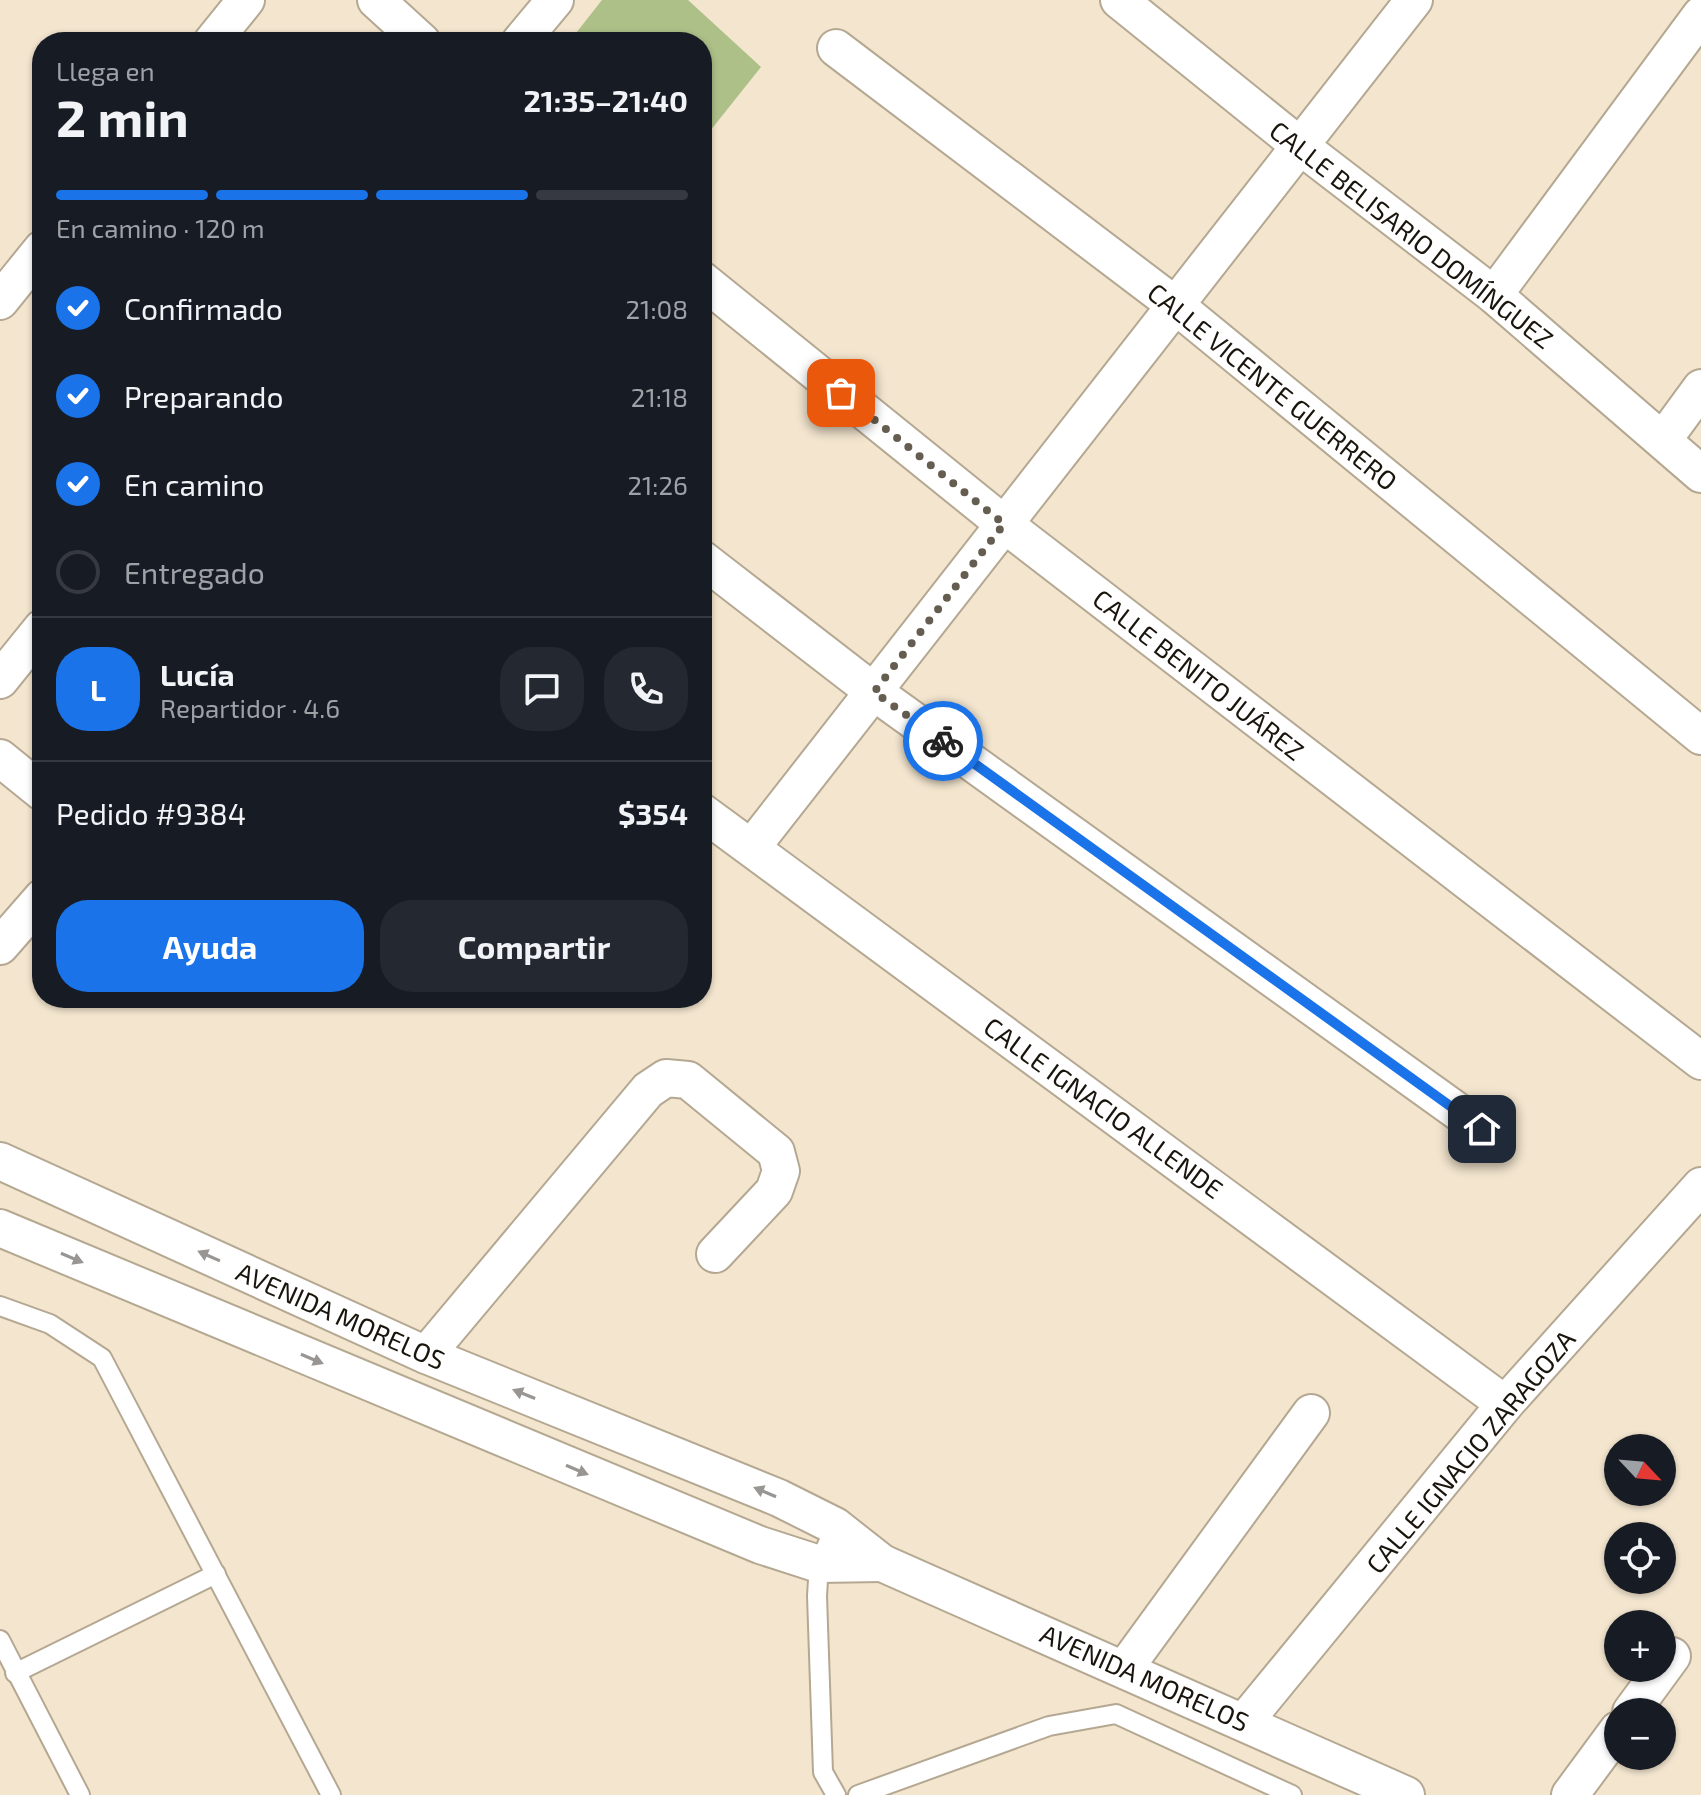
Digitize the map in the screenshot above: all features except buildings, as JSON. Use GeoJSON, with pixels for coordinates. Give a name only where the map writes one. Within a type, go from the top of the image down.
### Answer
{"type":"FeatureCollection","features":[{"type":"Feature","properties":{"kind":"street"},"geometry":{"type":"LineString","coordinates":[[220,32],[246,0]]}},
{"type":"Feature","properties":{"kind":"street"},"geometry":{"type":"LineString","coordinates":[[376,0],[411,32]]}},
{"type":"Feature","properties":{"kind":"street"},"geometry":{"type":"LineString","coordinates":[[528,32],[555,0]]}},
{"type":"Feature","properties":{"kind":"street","name":"CALLE BELISARIO DOMÍNGUEZ"},"geometry":{"type":"LineString","coordinates":[[1119,0],[1300,146],[1494,295],[1701,474]]}},
{"type":"Feature","properties":{"kind":"street"},"geometry":{"type":"LineString","coordinates":[[752,847],[1414,0]]}},
{"type":"Feature","properties":{"kind":"street"},"geometry":{"type":"LineString","coordinates":[[1494,295],[1701,15]]}},
{"type":"Feature","properties":{"kind":"street","name":"CALLE VICENTE GUERRERO"},"geometry":{"type":"LineString","coordinates":[[836,48],[1175,305],[1701,736]]}},
{"type":"Feature","properties":{"kind":"street"},"geometry":{"type":"LineString","coordinates":[[0,301],[32,261]]}},
{"type":"Feature","properties":{"kind":"street","name":"CALLE BENITO JUÁREZ"},"geometry":{"type":"LineString","coordinates":[[712,288],[1004,524],[1701,1061]]}},
{"type":"Feature","properties":{"kind":"street"},"geometry":{"type":"LineString","coordinates":[[1663,440],[1701,388]]}},
{"type":"Feature","properties":{"kind":"street"},"geometry":{"type":"LineString","coordinates":[[712,567],[874,692],[1482,1129]]}},
{"type":"Feature","properties":{"kind":"street"},"geometry":{"type":"LineString","coordinates":[[0,680],[32,640]]}},
{"type":"Feature","properties":{"kind":"street"},"geometry":{"type":"LineString","coordinates":[[0,758],[32,784]]}},
{"type":"Feature","properties":{"kind":"street","name":"CALLE IGNACIO ALLENDE"},"geometry":{"type":"LineString","coordinates":[[712,819],[1505,1404]]}},
{"type":"Feature","properties":{"kind":"street"},"geometry":{"type":"LineString","coordinates":[[0,946],[32,909]]}},
{"type":"Feature","properties":{"kind":"street"},"geometry":{"type":"LineString","coordinates":[[426,1355],[648,1090],[666,1078],[688,1080],[776,1152],[781,1171],[774,1191],[715,1254]]}},
{"type":"Feature","properties":{"kind":"street","name":"AVENIDA MORELOS"},"geometry":{"type":"LineString","coordinates":[[0,1161],[426,1355],[686,1458],[835,1526],[882,1563],[1245,1721],[1406,1795]]}},
{"type":"Feature","properties":{"kind":"street","name":"CALLE IGNACIO ZARAGOZA"},"geometry":{"type":"LineString","coordinates":[[1245,1721],[1505,1404],[1701,1186]]}},
{"type":"Feature","properties":{"kind":"street","name":"AVENIDA MORELOS"},"geometry":{"type":"LineString","coordinates":[[0,1228],[760,1545],[819,1564],[882,1563]]}},
{"type":"Feature","properties":{"kind":"street"},"geometry":{"type":"LineString","coordinates":[[1125,1668],[1311,1413]]}},
{"type":"Feature","properties":{"kind":"street"},"geometry":{"type":"LineString","coordinates":[[664,1506],[686,1458]]}},
{"type":"Feature","properties":{"kind":"street"},"geometry":{"type":"LineString","coordinates":[[1570,1795],[1604,1749]]}},
{"type":"Feature","properties":{"kind":"lane"},"geometry":{"type":"LineString","coordinates":[[0,1306],[50,1324],[102,1358],[331,1795]]}},
{"type":"Feature","properties":{"kind":"lane"},"geometry":{"type":"LineString","coordinates":[[835,1526],[819,1564],[823,1772],[836,1795]]}},
{"type":"Feature","properties":{"kind":"lane"},"geometry":{"type":"LineString","coordinates":[[15,1673],[216,1574]]}},
{"type":"Feature","properties":{"kind":"lane"},"geometry":{"type":"LineString","coordinates":[[0,1640],[80,1795]]}},
{"type":"Feature","properties":{"kind":"lane"},"geometry":{"type":"LineString","coordinates":[[858,1795],[1049,1726],[1116,1714],[1292,1795]]}},
{"type":"Feature","properties":{"kind":"green space"},"geometry":{"type":"Polygon","coordinates":[[[602,0],[688,0],[761,67],[712,128],[712,32],[577,32],[602,0]]]}},
{"type":"Feature","properties":{"kind":"way so far"},"geometry":{"type":"LineString","coordinates":[[841,393],[1004,524],[874,692],[943,741]]}},
{"type":"Feature","properties":{"kind":"route"},"geometry":{"type":"LineString","coordinates":[[943,741],[1482,1129]]}}]}
